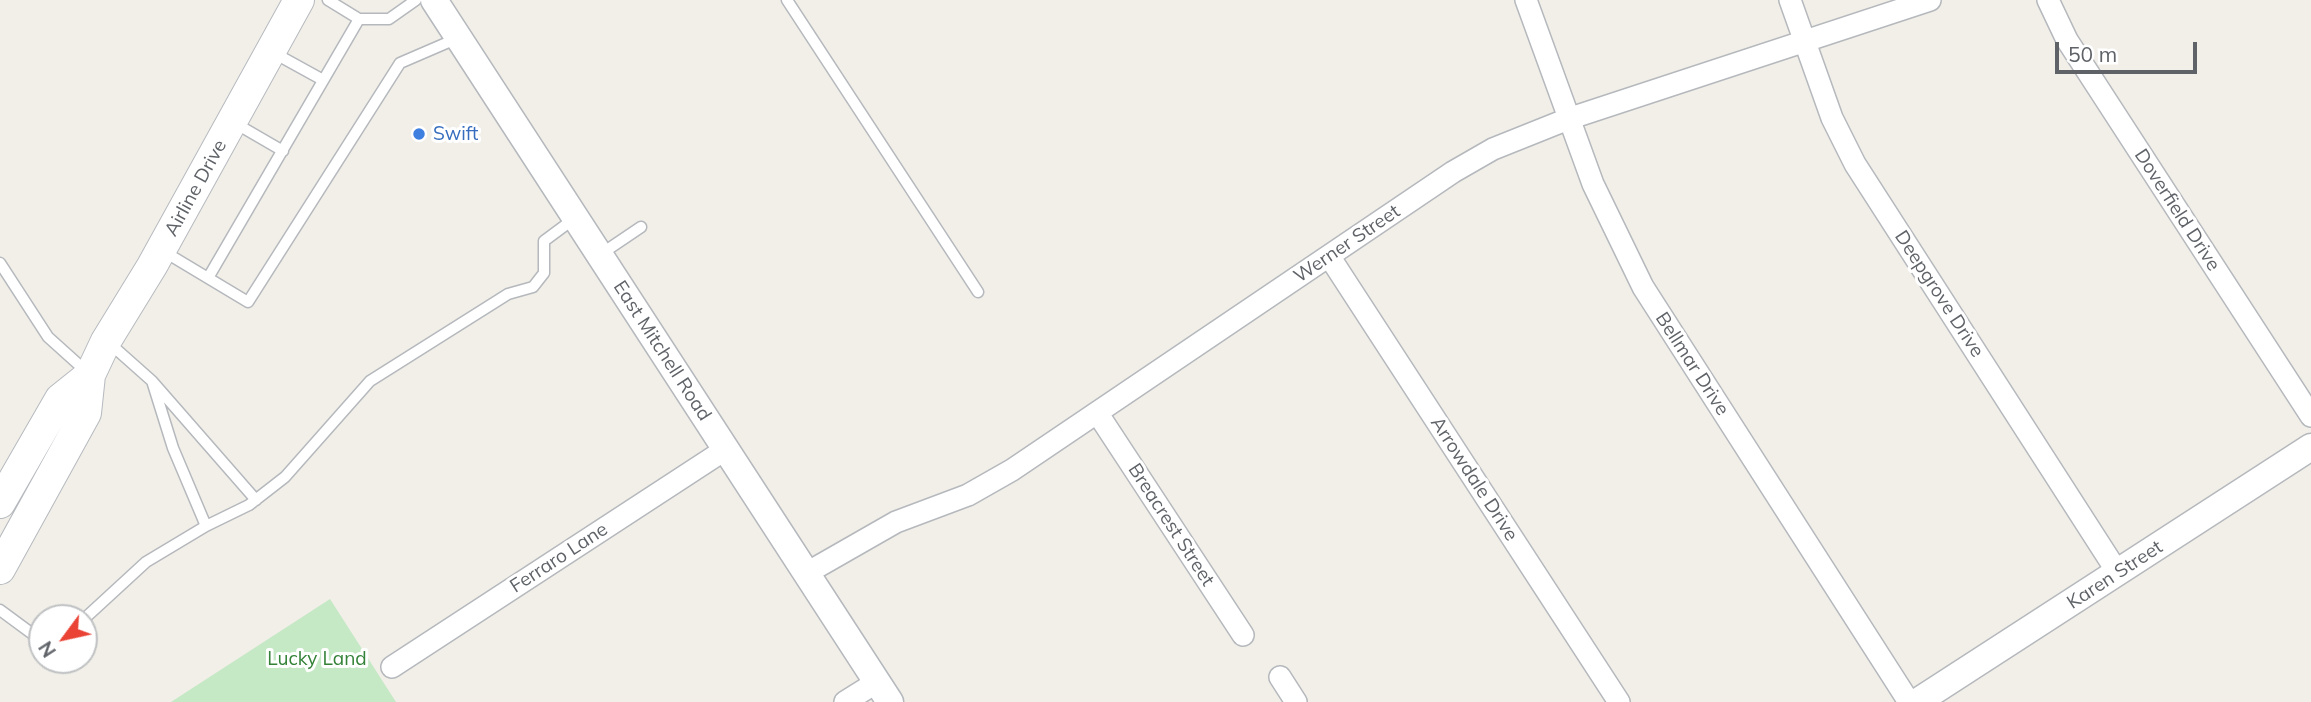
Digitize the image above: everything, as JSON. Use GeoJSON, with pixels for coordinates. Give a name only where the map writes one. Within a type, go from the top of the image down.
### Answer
{"type":"FeatureCollection","features":[{"type":"Feature","properties":{"kind":"main road","name":"Airline Drive"},"geometry":{"type":"LineString","coordinates":[[0,569],[86,413],[90,375],[106,341],[161,250],[299,0]]}},
{"type":"Feature","properties":{"kind":"main road","name":"Airline Drive"},"geometry":{"type":"LineString","coordinates":[[0,503],[60,399],[90,375]]}},
{"type":"Feature","properties":{"kind":"street","name":"East Mitchell Road"},"geometry":{"type":"LineString","coordinates":[[434,0],[884,692]]}},
{"type":"Feature","properties":{"kind":"street","name":"Bellmar Drive"},"geometry":{"type":"LineString","coordinates":[[1526,0],[1568,119],[1612,229],[1643,287],[1909,702]]}},
{"type":"Feature","properties":{"kind":"street","name":"Deepgrove Drive"},"geometry":{"type":"LineString","coordinates":[[1790,0],[1832,118],[1855,163],[2118,573]]}},
{"type":"Feature","properties":{"kind":"street","name":"Werner Street"},"geometry":{"type":"LineString","coordinates":[[805,574],[896,522],[968,495],[1012,470],[1453,172],[1493,149],[1568,119],[1930,0]]}},
{"type":"Feature","properties":{"kind":"street","name":"Doverfield Drive"},"geometry":{"type":"LineString","coordinates":[[2049,0],[2067,40],[2311,416]]}},
{"type":"Feature","properties":{"kind":"street","name":"Arrowdale Drive"},"geometry":{"type":"LineString","coordinates":[[1329,256],[1619,702]]}},
{"type":"Feature","properties":{"kind":"street","name":"Breacrest Street"},"geometry":{"type":"LineString","coordinates":[[1098,414],[1243,635]]}},
{"type":"Feature","properties":{"kind":"street","name":"Karen Street"},"geometry":{"type":"LineString","coordinates":[[1917,702],[2311,447]]}},
{"type":"Feature","properties":{"kind":"street","name":"Ferraro Lane"},"geometry":{"type":"LineString","coordinates":[[392,667],[726,449]]}},
{"type":"Feature","properties":{"kind":"street"},"geometry":{"type":"LineString","coordinates":[[1280,677],[1296,702]]}},
{"type":"Feature","properties":{"kind":"street"},"geometry":{"type":"LineString","coordinates":[[845,702],[884,692]]}},
{"type":"Feature","properties":{"kind":"lane"},"geometry":{"type":"LineString","coordinates":[[328,0],[359,19],[389,19],[416,0]]}},
{"type":"Feature","properties":{"kind":"lane"},"geometry":{"type":"LineString","coordinates":[[787,0],[978,292]]}},
{"type":"Feature","properties":{"kind":"lane"},"geometry":{"type":"LineString","coordinates":[[208,278],[359,19]]}},
{"type":"Feature","properties":{"kind":"lane"},"geometry":{"type":"LineString","coordinates":[[161,250],[247,302],[400,63],[458,38]]}},
{"type":"Feature","properties":{"kind":"lane"},"geometry":{"type":"LineString","coordinates":[[272,52],[323,80]]}},
{"type":"Feature","properties":{"kind":"lane"},"geometry":{"type":"LineString","coordinates":[[233,122],[283,151]]}},
{"type":"Feature","properties":{"kind":"lane"},"geometry":{"type":"LineString","coordinates":[[98,606],[146,562],[256,500],[285,477],[370,381],[508,294],[533,287],[544,273],[544,241],[575,218]]}},
{"type":"Feature","properties":{"kind":"lane"},"geometry":{"type":"LineString","coordinates":[[599,256],[642,227]]}},
{"type":"Feature","properties":{"kind":"lane"},"geometry":{"type":"LineString","coordinates":[[0,263],[48,337],[90,375]]}},
{"type":"Feature","properties":{"kind":"lane"},"geometry":{"type":"LineString","coordinates":[[106,341],[152,381],[256,500]]}},
{"type":"Feature","properties":{"kind":"lane"},"geometry":{"type":"LineString","coordinates":[[152,381],[173,448],[206,526]]}},
{"type":"Feature","properties":{"kind":"lane"},"geometry":{"type":"LineString","coordinates":[[0,610],[28,630]]}},
{"type":"Feature","properties":{"kind":"green space","name":"Lucky Land"},"geometry":{"type":"Polygon","coordinates":[[[330,599],[396,702],[171,702],[330,599]]]}},
{"type":"Feature","properties":{"kind":"place","name":"Swift"},"geometry":{"type":"Point","coordinates":[419,134]}}]}
